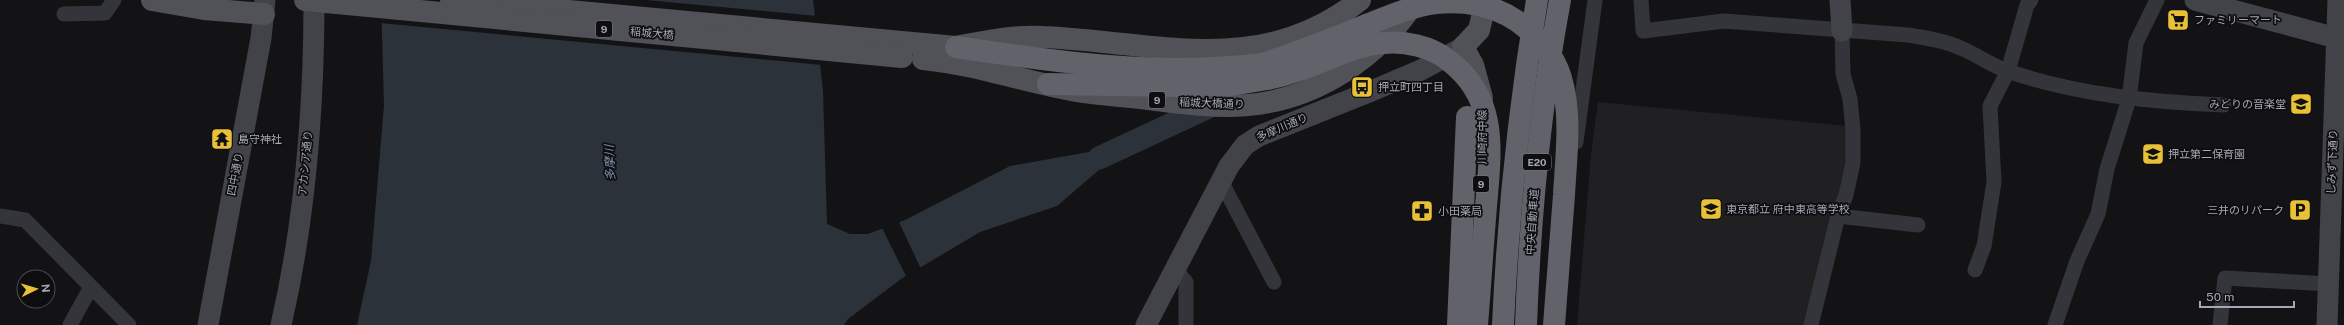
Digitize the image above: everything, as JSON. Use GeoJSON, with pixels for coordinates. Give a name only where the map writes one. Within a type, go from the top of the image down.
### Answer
{"type":"FeatureCollection","features":[{"type":"Feature","properties":{"kind":"highway","name":"中央自動車道"},"geometry":{"type":"LineString","coordinates":[[1503,325],[1512,182],[1526,62],[1537,0]]}},
{"type":"Feature","properties":{"kind":"highway","name":"中央自動車道"},"geometry":{"type":"LineString","coordinates":[[1526,325],[1534,184],[1547,71],[1560,0]]}},
{"type":"Feature","properties":{"kind":"highway"},"geometry":{"type":"LineString","coordinates":[[953,55],[1022,56],[1149,68],[1194,70],[1229,68],[1262,64],[1296,53],[1391,15],[1436,3],[1472,3],[1509,16],[1542,44],[1560,77],[1565,97],[1567,146],[1554,325]]}},
{"type":"Feature","properties":{"kind":"highway"},"geometry":{"type":"LineString","coordinates":[[1048,84],[1076,83],[1123,87],[1232,85],[1267,79],[1298,71],[1355,49],[1381,43],[1410,44],[1442,56],[1457,67],[1477,89],[1486,118],[1489,136],[1490,150],[1477,325]]}},
{"type":"Feature","properties":{"kind":"highway"},"geometry":{"type":"LineString","coordinates":[[1459,322],[1468,117]]}},
{"type":"Feature","properties":{"kind":"main road"},"geometry":{"type":"LineString","coordinates":[[152,0],[265,7]]}},
{"type":"Feature","properties":{"kind":"main road","name":"稲城大橋"},"geometry":{"type":"LineString","coordinates":[[305,0],[953,55]]}},
{"type":"Feature","properties":{"kind":"main road","name":"稲城大橋"},"geometry":{"type":"LineString","coordinates":[[451,0],[953,55]]}},
{"type":"Feature","properties":{"kind":"main road","name":"9"},"geometry":{"type":"LineString","coordinates":[[953,55],[1010,38],[1042,37],[1194,50],[1228,51],[1256,47],[1313,30],[1344,13],[1360,0]]}},
{"type":"Feature","properties":{"kind":"main road","name":"稲城大橋通り"},"geometry":{"type":"LineString","coordinates":[[953,55],[1076,91],[1189,104],[1248,105],[1277,100],[1303,92],[1322,84],[1358,62],[1396,28],[1416,0]]}},
{"type":"Feature","properties":{"kind":"main road"},"geometry":{"type":"LineString","coordinates":[[1463,47],[1479,30],[1486,0]]}},
{"type":"Feature","properties":{"kind":"main road","name":"川崎府中線"},"geometry":{"type":"LineString","coordinates":[[1463,47],[1468,92],[1468,117]]}},
{"type":"Feature","properties":{"kind":"main road","name":"川崎府中線"},"geometry":{"type":"LineString","coordinates":[[1459,322],[1484,150],[1481,90],[1473,65],[1463,47]]}},
{"type":"Feature","properties":{"kind":"street"},"geometry":{"type":"LineString","coordinates":[[64,14],[105,13],[114,0]]}},
{"type":"Feature","properties":{"kind":"street","name":"アカシア通り"},"geometry":{"type":"LineString","coordinates":[[281,325],[290,288],[301,207],[310,103],[314,0]]}},
{"type":"Feature","properties":{"kind":"street"},"geometry":{"type":"LineString","coordinates":[[1561,325],[1571,180],[1595,0]]}},
{"type":"Feature","properties":{"kind":"street"},"geometry":{"type":"LineString","coordinates":[[1641,0],[1643,31],[1724,21],[1908,35],[1935,39],[1962,48],[2008,71],[2078,91],[2129,99],[2224,105]]}},
{"type":"Feature","properties":{"kind":"street"},"geometry":{"type":"LineString","coordinates":[[1811,325],[1838,216],[1846,195],[1853,162],[1853,130],[1850,99],[1843,74],[1840,0]]}},
{"type":"Feature","properties":{"kind":"street"},"geometry":{"type":"LineString","coordinates":[[1976,270],[1984,246],[1994,182],[1990,106],[2008,71],[2027,5],[2031,0]]}},
{"type":"Feature","properties":{"kind":"street"},"geometry":{"type":"LineString","coordinates":[[2055,325],[2077,261],[2098,214],[2103,196],[2107,169],[2129,99],[2136,43],[2157,0]]}},
{"type":"Feature","properties":{"kind":"street"},"geometry":{"type":"LineString","coordinates":[[2196,0],[2340,39]]}},
{"type":"Feature","properties":{"kind":"street","name":"しみず下通り"},"geometry":{"type":"LineString","coordinates":[[2327,325],[2340,39],[2338,0]]}},
{"type":"Feature","properties":{"kind":"street","name":"四中通り"},"geometry":{"type":"LineString","coordinates":[[208,325],[265,7]]}},
{"type":"Feature","properties":{"kind":"street","name":"多摩川通り"},"geometry":{"type":"LineString","coordinates":[[1146,325],[1221,181],[1240,150],[1252,140],[1421,70],[1463,47]]}},
{"type":"Feature","properties":{"kind":"street"},"geometry":{"type":"LineString","coordinates":[[1221,181],[1274,282]]}},
{"type":"Feature","properties":{"kind":"street"},"geometry":{"type":"LineString","coordinates":[[0,216],[25,220],[130,325]]}},
{"type":"Feature","properties":{"kind":"street"},"geometry":{"type":"LineString","coordinates":[[1838,216],[1918,225]]}},
{"type":"Feature","properties":{"kind":"street"},"geometry":{"type":"LineString","coordinates":[[1175,269],[1186,282],[1186,325]]}},
{"type":"Feature","properties":{"kind":"street"},"geometry":{"type":"LineString","coordinates":[[2220,325],[2225,278],[2329,284]]}},
{"type":"Feature","properties":{"kind":"street"},"geometry":{"type":"LineString","coordinates":[[70,325],[91,287]]}},
{"type":"Feature","properties":{"kind":"shaded area","name":"東京都立 府中東高等学校"},"geometry":{"type":"Polygon","coordinates":[[[1598,102],[1847,126],[1846,177],[1804,325],[1577,325],[1591,155],[1598,102]]]}},
{"type":"Feature","properties":{"kind":"water","name":"多摩川"},"geometry":{"type":"Polygon","coordinates":[[[381,0],[813,0],[823,91],[827,224],[850,234],[868,234],[905,220],[1010,166],[1128,145],[1057,206],[980,232],[901,279],[848,319],[844,325],[357,325],[371,261],[384,105],[381,0]]]}},
{"type":"Feature","properties":{"kind":"pier"},"geometry":{"type":"Polygon","coordinates":[[[380,0],[646,0],[817,16],[822,65],[380,23],[380,0]]]}},
{"type":"Feature","properties":{"kind":"pier"},"geometry":{"type":"Polygon","coordinates":[[[898,220],[921,269],[907,278],[881,226],[898,220]]]}},
{"type":"Feature","properties":{"kind":"waterway"},"geometry":{"type":"LineString","coordinates":[[1099,158],[1219,102]]}},
{"type":"Feature","properties":{"kind":"place","name":"ファミリーマート"},"geometry":{"type":"Point","coordinates":[2178,20]}},
{"type":"Feature","properties":{"kind":"place","name":"押立町四丁目"},"geometry":{"type":"Point","coordinates":[1362,87]}},
{"type":"Feature","properties":{"kind":"place","name":"みどりの音楽堂"},"geometry":{"type":"Point","coordinates":[2301,104]}},
{"type":"Feature","properties":{"kind":"place","name":"島守神社"},"geometry":{"type":"Point","coordinates":[222,139]}},
{"type":"Feature","properties":{"kind":"place","name":"押立第二保育園"},"geometry":{"type":"Point","coordinates":[2153,154]}},
{"type":"Feature","properties":{"kind":"place","name":"東京都立 府中東高等学校"},"geometry":{"type":"Point","coordinates":[1711,209]}},
{"type":"Feature","properties":{"kind":"place","name":"三井のリパーク"},"geometry":{"type":"Point","coordinates":[2300,210]}},
{"type":"Feature","properties":{"kind":"place","name":"小田薬局"},"geometry":{"type":"Point","coordinates":[1422,211]}}]}
